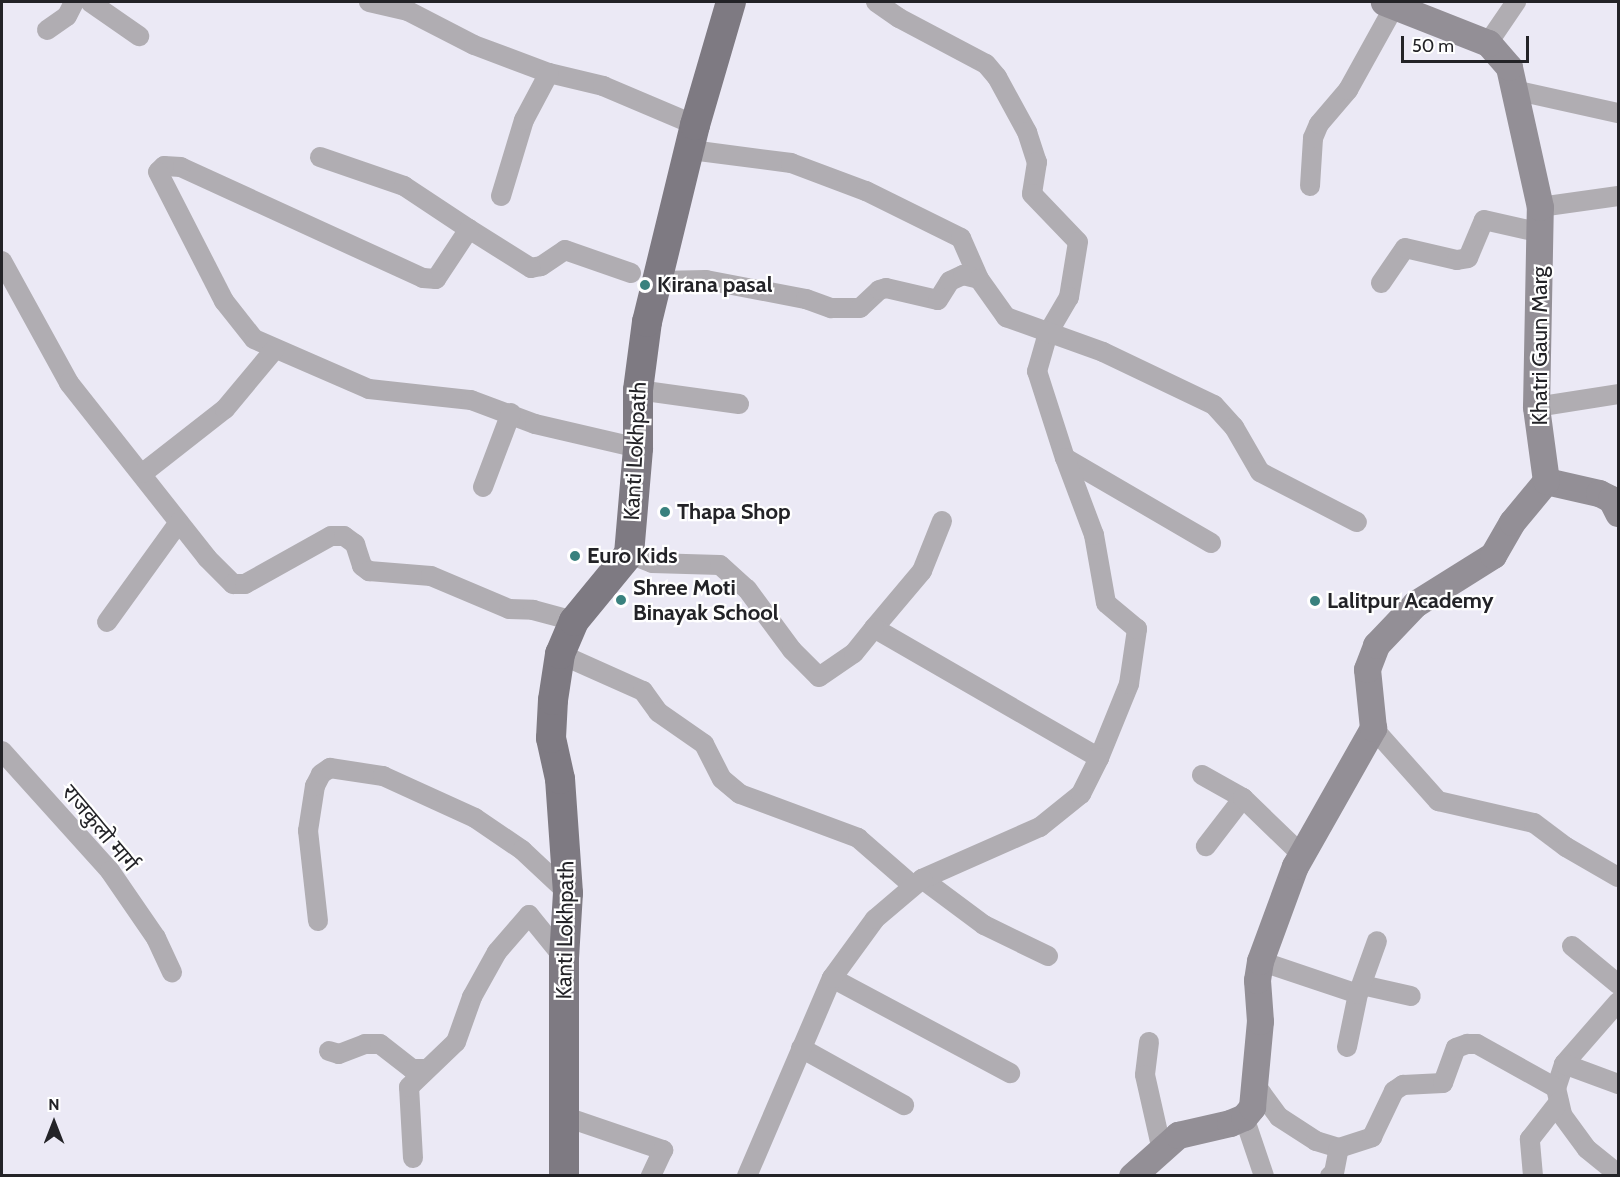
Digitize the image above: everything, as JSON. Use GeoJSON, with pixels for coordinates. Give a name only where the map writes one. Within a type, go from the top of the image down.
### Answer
{"type":"FeatureCollection","features":[{"type":"Feature","properties":{"kind":"main road","name":"Kanti Lokhpath"},"geometry":{"type":"LineString","coordinates":[[564,1176],[564,958],[568,893],[560,779],[551,738],[560,654],[574,621],[629,554],[638,448],[638,390],[644,277],[693,137],[731,2]]}},
{"type":"Feature","properties":{"kind":"main road"},"geometry":{"type":"LineString","coordinates":[[1389,4],[1488,44]]}},
{"type":"Feature","properties":{"kind":"main road","name":"Khatri Gaun Marg"},"geometry":{"type":"LineString","coordinates":[[1488,44],[1509,67],[1541,220],[1536,407],[1545,481]]}},
{"type":"Feature","properties":{"kind":"main road"},"geometry":{"type":"LineString","coordinates":[[1132,1176],[1161,1146],[1178,1135],[1244,1117],[1252,1107],[1260,1021],[1257,980],[1260,961],[1301,854],[1370,716],[1367,669],[1376,645],[1415,604],[1493,555],[1512,522],[1545,481],[1616,502]]}},
{"type":"Feature","properties":{"kind":"street"},"geometry":{"type":"LineString","coordinates":[[48,30],[67,16],[74,2]]}},
{"type":"Feature","properties":{"kind":"street"},"geometry":{"type":"LineString","coordinates":[[90,2],[139,36]]}},
{"type":"Feature","properties":{"kind":"street"},"geometry":{"type":"LineString","coordinates":[[369,2],[408,11],[474,45],[549,73],[603,86],[693,137],[791,163],[866,191],[961,238],[979,279],[1006,317],[1103,352],[1214,405],[1234,427],[1260,472],[1357,522]]}},
{"type":"Feature","properties":{"kind":"street"},"geometry":{"type":"LineString","coordinates":[[747,1176],[832,978],[875,919],[917,882],[1040,827],[1081,794],[1099,758],[1129,684],[1137,629],[1106,603],[1094,536],[1065,458],[1037,371],[1048,333],[1069,297],[1078,242],[1032,194],[1037,162],[1027,132],[986,64],[899,18],[876,2]]}},
{"type":"Feature","properties":{"kind":"street"},"geometry":{"type":"LineString","coordinates":[[1488,44],[1516,2]]}},
{"type":"Feature","properties":{"kind":"street"},"geometry":{"type":"LineString","coordinates":[[1310,186],[1313,138],[1319,124],[1348,90],[1389,4]]}},
{"type":"Feature","properties":{"kind":"street"},"geometry":{"type":"LineString","coordinates":[[501,196],[524,120],[549,73]]}},
{"type":"Feature","properties":{"kind":"street"},"geometry":{"type":"LineString","coordinates":[[1514,90],[1618,113]]}},
{"type":"Feature","properties":{"kind":"street"},"geometry":{"type":"LineString","coordinates":[[320,156],[404,186],[531,268],[541,266],[565,250],[644,277],[706,280],[841,308],[860,308],[879,290],[886,288],[938,300],[950,281],[963,275],[979,279]]}},
{"type":"Feature","properties":{"kind":"street"},"geometry":{"type":"LineString","coordinates":[[469,229],[436,279],[423,278],[181,167],[164,166],[158,172],[162,186],[224,301],[254,339],[369,389],[471,400],[511,413],[535,424],[638,448]]}},
{"type":"Feature","properties":{"kind":"street"},"geometry":{"type":"LineString","coordinates":[[1381,283],[1405,248],[1457,260],[1468,258],[1484,220],[1541,220],[1618,196]]}},
{"type":"Feature","properties":{"kind":"street"},"geometry":{"type":"LineString","coordinates":[[2,261],[57,366],[143,473],[179,522],[233,584],[244,584],[331,536],[344,536],[355,544],[362,566],[369,571],[431,576],[509,609],[534,610],[574,621]]}},
{"type":"Feature","properties":{"kind":"street"},"geometry":{"type":"LineString","coordinates":[[143,473],[225,409],[275,349]]}},
{"type":"Feature","properties":{"kind":"street"},"geometry":{"type":"LineString","coordinates":[[638,390],[739,404]]}},
{"type":"Feature","properties":{"kind":"street"},"geometry":{"type":"LineString","coordinates":[[1536,407],[1618,394]]}},
{"type":"Feature","properties":{"kind":"street"},"geometry":{"type":"LineString","coordinates":[[483,487],[511,413]]}},
{"type":"Feature","properties":{"kind":"street"},"geometry":{"type":"LineString","coordinates":[[1065,458],[1211,543]]}},
{"type":"Feature","properties":{"kind":"street"},"geometry":{"type":"LineString","coordinates":[[629,554],[652,563],[720,565],[747,589],[792,650],[819,677],[854,653],[922,571],[942,520]]}},
{"type":"Feature","properties":{"kind":"street"},"geometry":{"type":"LineString","coordinates":[[107,622],[179,522]]}},
{"type":"Feature","properties":{"kind":"street"},"geometry":{"type":"LineString","coordinates":[[874,628],[1099,758]]}},
{"type":"Feature","properties":{"kind":"street"},"geometry":{"type":"LineString","coordinates":[[560,654],[644,691],[658,712],[704,744],[723,779],[740,794],[858,838],[917,882],[984,926],[1048,956]]}},
{"type":"Feature","properties":{"kind":"street"},"geometry":{"type":"LineString","coordinates":[[1370,716],[1438,801],[1534,823],[1566,847],[1618,877]]}},
{"type":"Feature","properties":{"kind":"street","name":"राजकुलो मार्ग"},"geometry":{"type":"LineString","coordinates":[[2,752],[110,871],[156,938],[172,972]]}},
{"type":"Feature","properties":{"kind":"street"},"geometry":{"type":"LineString","coordinates":[[318,921],[308,831],[315,786],[321,774],[330,768],[383,776],[475,818],[522,850],[568,893]]}},
{"type":"Feature","properties":{"kind":"street"},"geometry":{"type":"LineString","coordinates":[[1202,776],[1243,798],[1301,854]]}},
{"type":"Feature","properties":{"kind":"street"},"geometry":{"type":"LineString","coordinates":[[1206,846],[1243,798]]}},
{"type":"Feature","properties":{"kind":"street"},"geometry":{"type":"LineString","coordinates":[[413,1158],[409,1087],[456,1042],[472,997],[497,952],[529,915],[564,958]]}},
{"type":"Feature","properties":{"kind":"street"},"geometry":{"type":"LineString","coordinates":[[1347,1047],[1360,990],[1377,941]]}},
{"type":"Feature","properties":{"kind":"street"},"geometry":{"type":"LineString","coordinates":[[1572,946],[1618,984]]}},
{"type":"Feature","properties":{"kind":"street"},"geometry":{"type":"LineString","coordinates":[[1260,961],[1360,990],[1411,996]]}},
{"type":"Feature","properties":{"kind":"street"},"geometry":{"type":"LineString","coordinates":[[832,978],[1010,1073]]}},
{"type":"Feature","properties":{"kind":"street"},"geometry":{"type":"LineString","coordinates":[[1533,1176],[1530,1139],[1557,1095],[1564,1064],[1618,1002]]}},
{"type":"Feature","properties":{"kind":"street"},"geometry":{"type":"LineString","coordinates":[[1149,1042],[1145,1075],[1161,1146]]}},
{"type":"Feature","properties":{"kind":"street"},"geometry":{"type":"LineString","coordinates":[[329,1051],[339,1054],[365,1044],[380,1044],[412,1069],[427,1069]]}},
{"type":"Feature","properties":{"kind":"street"},"geometry":{"type":"LineString","coordinates":[[1254,1083],[1279,1117],[1316,1141],[1339,1148],[1372,1137],[1395,1091],[1403,1085],[1443,1083],[1456,1048],[1467,1044],[1477,1044],[1557,1095],[1562,1115],[1587,1149],[1618,1174]]}},
{"type":"Feature","properties":{"kind":"street"},"geometry":{"type":"LineString","coordinates":[[801,1048],[904,1105]]}},
{"type":"Feature","properties":{"kind":"street"},"geometry":{"type":"LineString","coordinates":[[1564,1064],[1618,1084]]}},
{"type":"Feature","properties":{"kind":"street"},"geometry":{"type":"LineString","coordinates":[[563,1116],[663,1150],[651,1176]]}},
{"type":"Feature","properties":{"kind":"street"},"geometry":{"type":"LineString","coordinates":[[1244,1117],[1264,1176]]}},
{"type":"Feature","properties":{"kind":"street"},"geometry":{"type":"LineString","coordinates":[[1329,1176],[1334,1173],[1339,1148]]}},
{"type":"Feature","properties":{"kind":"place","name":"Kirana pasal"},"geometry":{"type":"Point","coordinates":[645,285]}},
{"type":"Feature","properties":{"kind":"place","name":"Thapa Shop"},"geometry":{"type":"Point","coordinates":[665,512]}},
{"type":"Feature","properties":{"kind":"place","name":"Euro Kids"},"geometry":{"type":"Point","coordinates":[575,556]}},
{"type":"Feature","properties":{"kind":"place","name":"Shree Moti Binayak School"},"geometry":{"type":"Point","coordinates":[621,600]}},
{"type":"Feature","properties":{"kind":"place","name":"Lalitpur Academy"},"geometry":{"type":"Point","coordinates":[1315,601]}}]}
